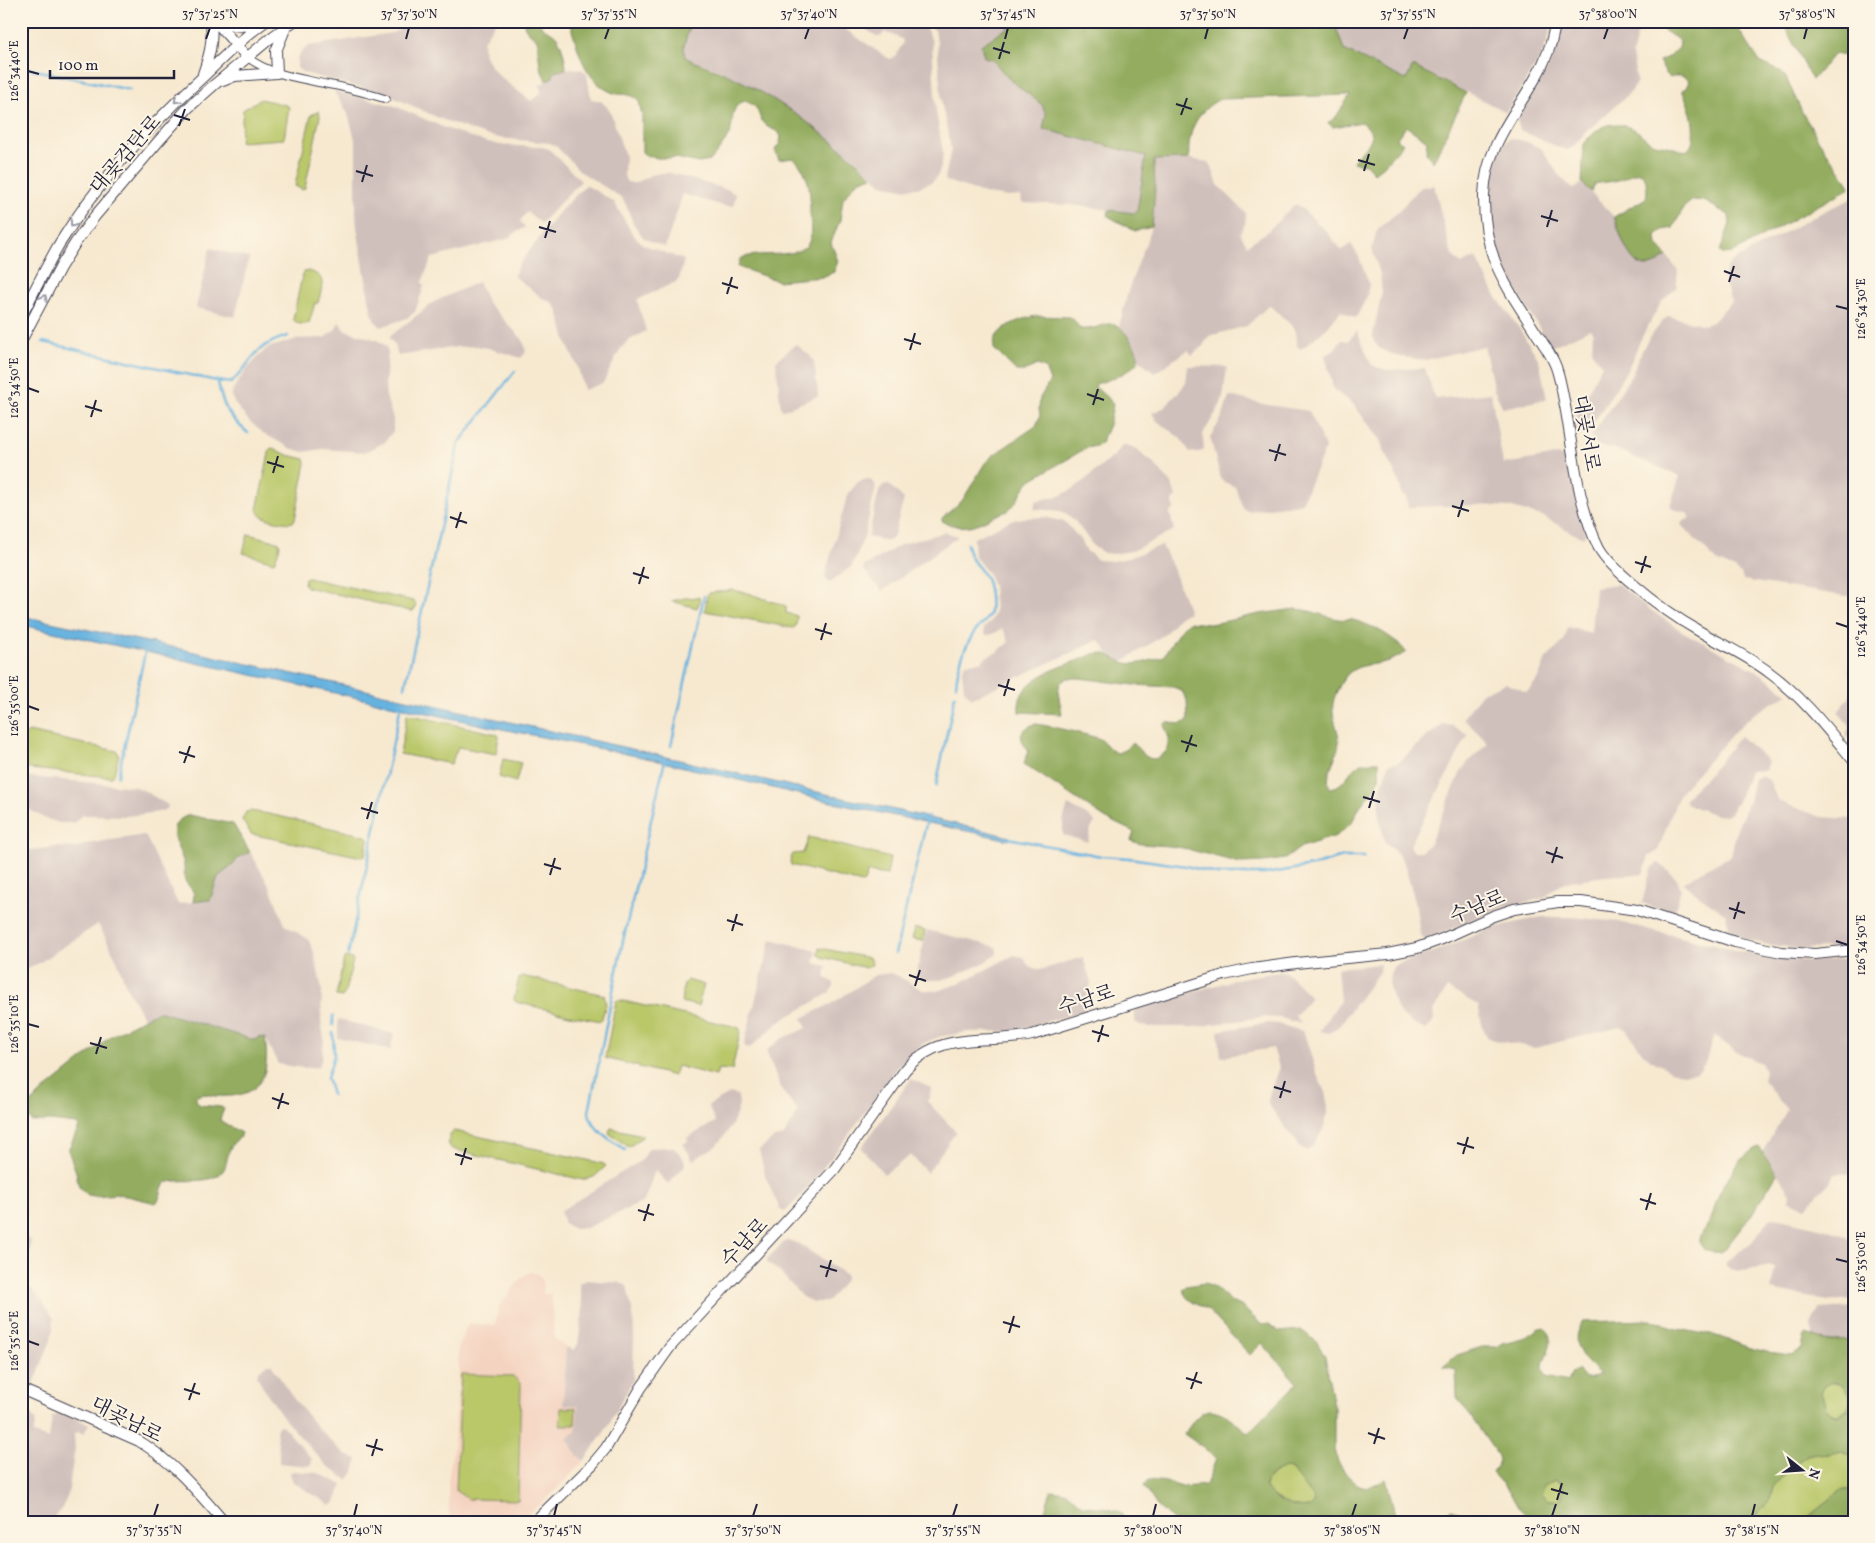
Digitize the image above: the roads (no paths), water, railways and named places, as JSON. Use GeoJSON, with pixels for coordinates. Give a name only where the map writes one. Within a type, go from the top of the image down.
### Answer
{"type":"FeatureCollection","features":[{"type":"Feature","properties":{"kind":"street"},"geometry":{"type":"LineString","coordinates":[[213,21],[247,57],[255,63],[277,73],[343,87],[386,99]]}},
{"type":"Feature","properties":{"kind":"street"},"geometry":{"type":"LineString","coordinates":[[201,77],[210,56],[213,21]]}},
{"type":"Feature","properties":{"kind":"street"},"geometry":{"type":"LineString","coordinates":[[221,21],[239,26],[264,22]]}},
{"type":"Feature","properties":{"kind":"street","name":"대곶서로"},"geometry":{"type":"LineString","coordinates":[[1556,21],[1554,38],[1547,58],[1507,122],[1494,147],[1486,177],[1484,193],[1485,219],[1493,259],[1505,284],[1548,351],[1556,367],[1580,488],[1592,530],[1600,549],[1619,572],[1648,597],[1676,617],[1752,660],[1783,683],[1800,699],[1854,761]]}},
{"type":"Feature","properties":{"kind":"street","name":"대곶검단로"},"geometry":{"type":"LineString","coordinates":[[21,316],[57,248],[101,186],[134,144],[201,77],[264,22]]}},
{"type":"Feature","properties":{"kind":"street"},"geometry":{"type":"LineString","coordinates":[[277,73],[276,51],[290,24]]}},
{"type":"Feature","properties":{"kind":"street","name":"대곶검단로"},"geometry":{"type":"LineString","coordinates":[[21,341],[61,266],[95,216],[182,115],[214,84],[290,24]]}},
{"type":"Feature","properties":{"kind":"street"},"geometry":{"type":"LineString","coordinates":[[214,84],[235,76],[277,73]]}},
{"type":"Feature","properties":{"kind":"street","name":"수남로"},"geometry":{"type":"LineString","coordinates":[[534,1522],[592,1466],[606,1448],[640,1388],[670,1347],[834,1170],[906,1070],[916,1058],[927,1051],[944,1044],[963,1041],[1015,1039],[1032,1035],[1191,984],[1252,969],[1296,962],[1388,954],[1417,948],[1442,939],[1492,916],[1514,909],[1558,902],[1590,903],[1636,910],[1735,942],[1780,952],[1815,954],[1854,950]]}},
{"type":"Feature","properties":{"kind":"street","name":"대곶남로"},"geometry":{"type":"LineString","coordinates":[[21,1389],[139,1441],[154,1451],[195,1489],[224,1522]]}},
{"type":"Feature","properties":{"kind":"water"},"geometry":{"type":"Polygon","coordinates":[[[21,616],[172,647],[636,750],[1010,837],[1009,840],[848,806],[646,758],[487,726],[21,625],[21,616]]]}},
{"type":"Feature","properties":{"kind":"waterway"},"geometry":{"type":"LineString","coordinates":[[21,67],[130,90]]}},
{"type":"Feature","properties":{"kind":"waterway"},"geometry":{"type":"LineString","coordinates":[[43,342],[231,383],[260,349],[267,344],[288,336]]}},
{"type":"Feature","properties":{"kind":"waterway"},"geometry":{"type":"LineString","coordinates":[[405,687],[459,443],[515,371]]}},
{"type":"Feature","properties":{"kind":"waterway"},"geometry":{"type":"LineString","coordinates":[[218,382],[227,411],[248,433]]}},
{"type":"Feature","properties":{"kind":"waterway"},"geometry":{"type":"LineString","coordinates":[[956,685],[958,670],[965,649],[976,630],[986,620],[990,612],[990,594],[987,581],[972,559],[967,544]]}},
{"type":"Feature","properties":{"kind":"waterway"},"geometry":{"type":"LineString","coordinates":[[671,746],[704,596]]}},
{"type":"Feature","properties":{"kind":"waterway"},"geometry":{"type":"LineString","coordinates":[[118,776],[146,648]]}},
{"type":"Feature","properties":{"kind":"waterway"},"geometry":{"type":"LineString","coordinates":[[936,786],[955,695]]}},
{"type":"Feature","properties":{"kind":"waterway"},"geometry":{"type":"LineString","coordinates":[[348,955],[401,705]]}},
{"type":"Feature","properties":{"kind":"waterway"},"geometry":{"type":"LineString","coordinates":[[625,1150],[598,1129],[589,1112],[622,945],[665,760]]}},
{"type":"Feature","properties":{"kind":"waterway"},"geometry":{"type":"LineString","coordinates":[[895,954],[928,816]]}},
{"type":"Feature","properties":{"kind":"waterway"},"geometry":{"type":"LineString","coordinates":[[1008,838],[1101,856],[1186,866],[1217,874],[1265,874],[1312,866],[1343,857],[1364,857]]}},
{"type":"Feature","properties":{"kind":"waterway"},"geometry":{"type":"LineString","coordinates":[[333,1016],[333,1025]]}},
{"type":"Feature","properties":{"kind":"waterway"},"geometry":{"type":"LineString","coordinates":[[332,1095],[327,1078],[334,1056],[333,1033]]}}]}
